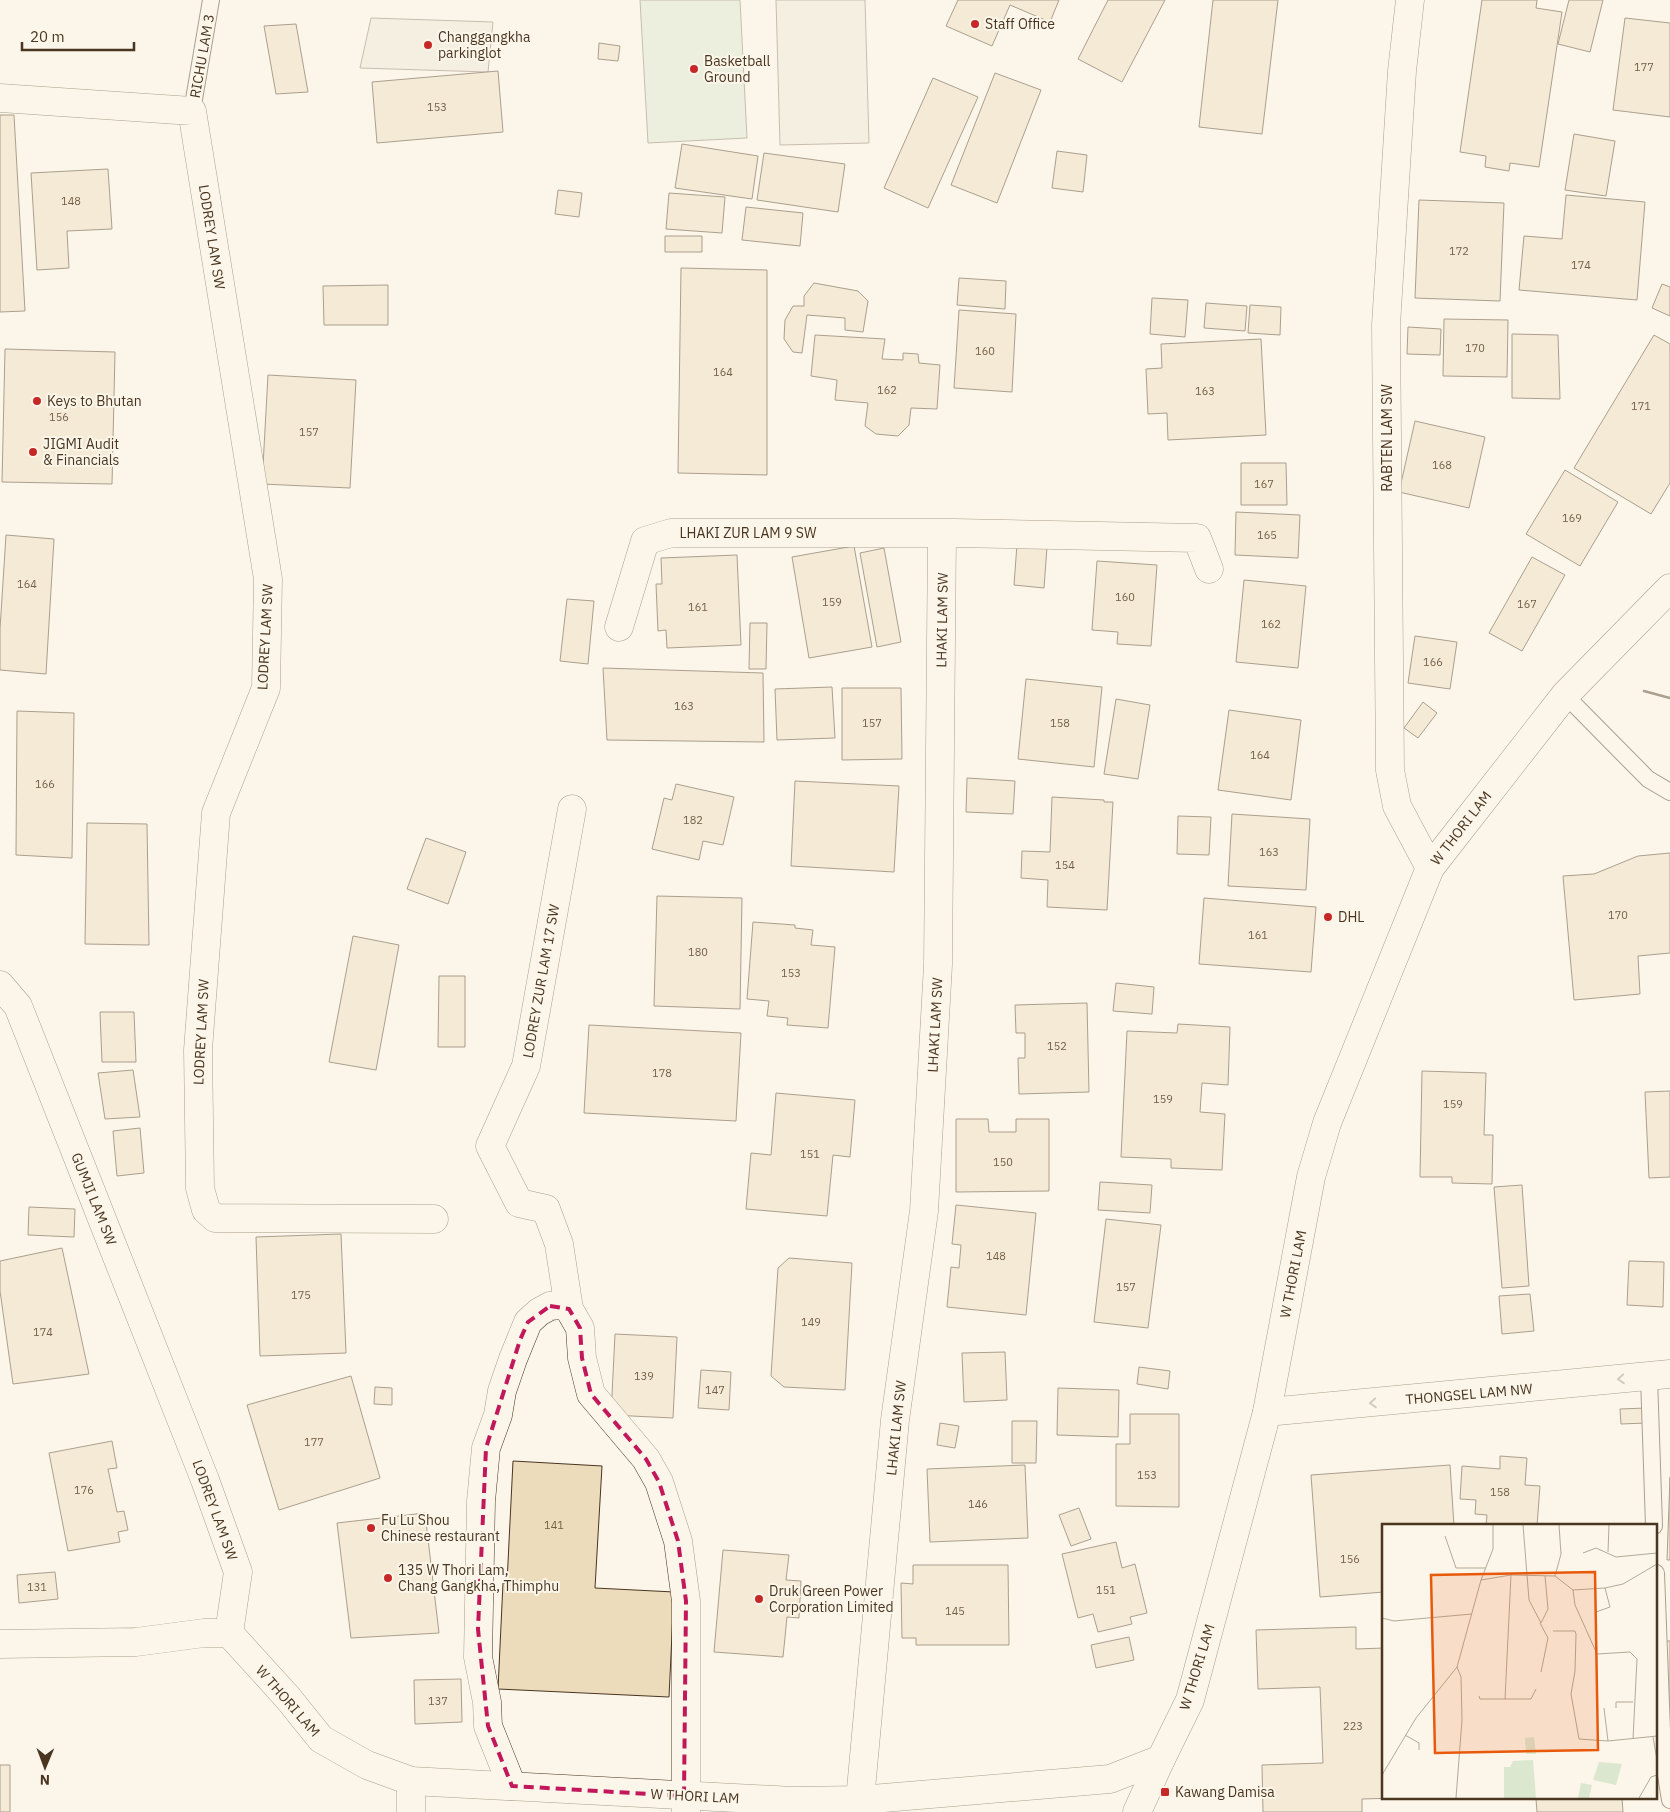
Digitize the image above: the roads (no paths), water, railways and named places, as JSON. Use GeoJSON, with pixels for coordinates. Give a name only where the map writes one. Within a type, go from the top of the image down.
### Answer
{"type":"FeatureCollection","features":[{"type":"Feature","properties":{"kind":"street","name":"RABTEN LAM SW"},"geometry":{"type":"LineString","coordinates":[[1410,0],[1402,71],[1386,325],[1390,770],[1397,806],[1430,868]]}},
{"type":"Feature","properties":{"kind":"street"},"geometry":{"type":"LineString","coordinates":[[0,98],[192,112]]}},
{"type":"Feature","properties":{"kind":"street","name":"LODREY LAM SW"},"geometry":{"type":"LineString","coordinates":[[192,112],[268,579],[266,688],[216,813],[198,1050],[200,1188],[206,1210],[216,1218],[434,1219]]}},
{"type":"Feature","properties":{"kind":"street","name":"LHAKI ZUR LAM 9 SW"},"geometry":{"type":"LineString","coordinates":[[619,628],[645,541],[671,533],[942,534]]}},
{"type":"Feature","properties":{"kind":"street"},"geometry":{"type":"LineString","coordinates":[[942,534],[1116,535],[1197,538],[1209,569]]}},
{"type":"Feature","properties":{"kind":"street","name":"LHAKI LAM SW"},"geometry":{"type":"LineString","coordinates":[[860,1800],[895,1420],[924,1211],[938,965],[942,534]]}},
{"type":"Feature","properties":{"kind":"street","name":"W THORI LAM"},"geometry":{"type":"LineString","coordinates":[[229,1633],[288,1698],[321,1739],[367,1765],[411,1781],[512,1786],[685,1804],[860,1800],[1110,1779],[1161,1759],[1190,1700],[1267,1412],[1312,1177],[1327,1123],[1430,868],[1565,695],[1670,588]]}},
{"type":"Feature","properties":{"kind":"street","name":"LODREY ZUR LAM 17 SW"},"geometry":{"type":"LineString","coordinates":[[569,1309],[559,1244],[546,1209],[519,1203],[490,1146],[526,1066],[572,809]]}},
{"type":"Feature","properties":{"kind":"street","name":"GUMJI LAM SW"},"geometry":{"type":"LineString","coordinates":[[0,985],[18,1006],[181,1418]]}},
{"type":"Feature","properties":{"kind":"street"},"geometry":{"type":"LineString","coordinates":[[512,1786],[488,1726],[487,1702],[478,1657],[481,1501],[486,1448],[498,1414],[502,1391],[528,1322],[539,1312],[550,1306],[561,1305],[569,1309],[580,1328],[582,1358],[591,1394],[646,1460],[659,1482],[678,1541],[686,1601],[685,1804]]}},
{"type":"Feature","properties":{"kind":"street","name":"THONGSEL LAM NW"},"geometry":{"type":"LineString","coordinates":[[1267,1412],[1659,1376]]}},
{"type":"Feature","properties":{"kind":"street","name":"LODREY LAM SW"},"geometry":{"type":"LineString","coordinates":[[181,1418],[238,1572],[229,1633]]}},
{"type":"Feature","properties":{"kind":"street"},"geometry":{"type":"LineString","coordinates":[[0,1644],[136,1642],[229,1633]]}},
{"type":"Feature","properties":{"kind":"street"},"geometry":{"type":"LineString","coordinates":[[1137,1812],[1161,1759]]}},
{"type":"Feature","properties":{"kind":"street"},"geometry":{"type":"LineString","coordinates":[[411,1781],[411,1812]]}},
{"type":"Feature","properties":{"kind":"lane","name":"RICHU LAM 3"},"geometry":{"type":"LineString","coordinates":[[192,112],[211,0]]}},
{"type":"Feature","properties":{"kind":"lane"},"geometry":{"type":"LineString","coordinates":[[1565,695],[1648,779],[1670,792]]}},
{"type":"Feature","properties":{"kind":"lane"},"geometry":{"type":"LineString","coordinates":[[1654,1524],[1659,1376]]}},
{"type":"Feature","properties":{"kind":"lane"},"geometry":{"type":"LineString","coordinates":[[1658,1626],[1663,1757],[1670,1800]]}},
{"type":"Feature","properties":{"kind":"place","name":"Staff Office"},"geometry":{"type":"Point","coordinates":[975,24]}},
{"type":"Feature","properties":{"kind":"place","name":"Changgangkha parkinglot"},"geometry":{"type":"Point","coordinates":[428,45]}},
{"type":"Feature","properties":{"kind":"place","name":"Basketball Ground"},"geometry":{"type":"Point","coordinates":[694,69]}},
{"type":"Feature","properties":{"kind":"place","name":"Keys to Bhutan"},"geometry":{"type":"Point","coordinates":[37,401]}},
{"type":"Feature","properties":{"kind":"place","name":"JIGMI Audit & Financials"},"geometry":{"type":"Point","coordinates":[33,452]}},
{"type":"Feature","properties":{"kind":"place","name":"DHL"},"geometry":{"type":"Point","coordinates":[1328,917]}},
{"type":"Feature","properties":{"kind":"place","name":"Fu Lu Shou Chinese restaurant"},"geometry":{"type":"Point","coordinates":[371,1528]}},
{"type":"Feature","properties":{"kind":"place","name":"135 W Thori Lam, Chang Gangkha, Thimphu"},"geometry":{"type":"Point","coordinates":[388,1578]}},
{"type":"Feature","properties":{"kind":"place","name":"Druk Green Power Corporation Limited"},"geometry":{"type":"Point","coordinates":[759,1599]}},
{"type":"Feature","properties":{"kind":"place","name":"Kawang Damisa"},"geometry":{"type":"Point","coordinates":[1165,1792]}}]}
